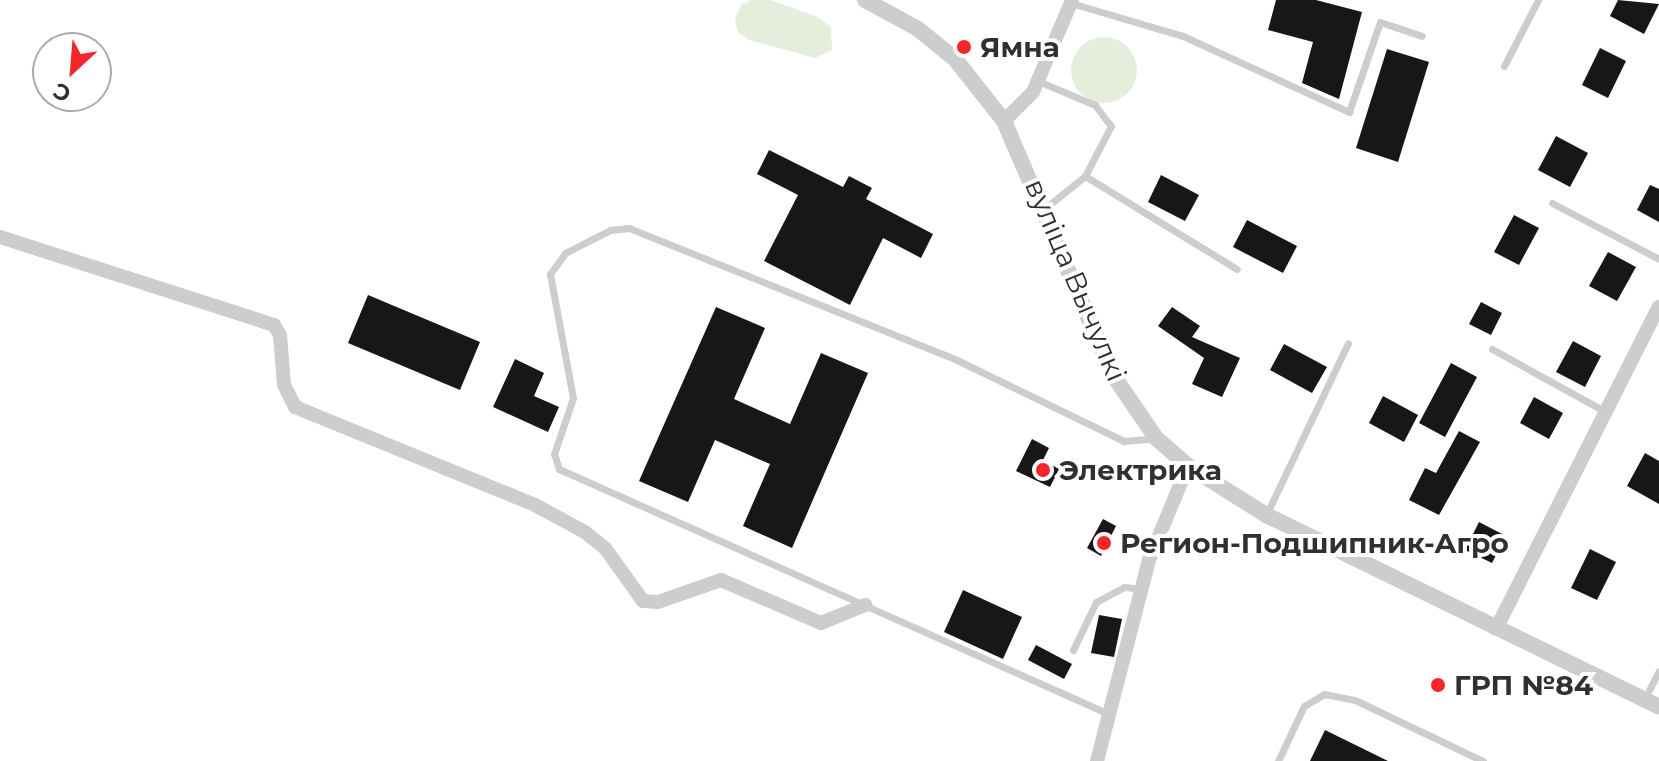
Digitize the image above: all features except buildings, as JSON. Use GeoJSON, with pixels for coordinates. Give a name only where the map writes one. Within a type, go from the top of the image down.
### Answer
{"type":"FeatureCollection","features":[{"type":"Feature","properties":{"kind":"street","name":"вуліца Вычулкі"},"geometry":{"type":"LineString","coordinates":[[865,0],[918,29],[955,59],[1004,121],[1113,375],[1156,438],[1188,466],[1266,515],[1652,704]]}},
{"type":"Feature","properties":{"kind":"street"},"geometry":{"type":"LineString","coordinates":[[1004,121],[1038,81],[1072,1]]}},
{"type":"Feature","properties":{"kind":"street"},"geometry":{"type":"LineString","coordinates":[[0,237],[274,325],[280,335],[284,385],[295,407],[535,505],[585,532],[605,548],[643,601],[658,602],[721,580],[821,623],[865,605]]}},
{"type":"Feature","properties":{"kind":"street"},"geometry":{"type":"LineString","coordinates":[[1496,629],[1659,307]]}},
{"type":"Feature","properties":{"kind":"street"},"geometry":{"type":"LineString","coordinates":[[1097,761],[1161,527],[1188,466]]}},
{"type":"Feature","properties":{"kind":"lane"},"geometry":{"type":"LineString","coordinates":[[1504,66],[1538,0]]}},
{"type":"Feature","properties":{"kind":"lane"},"geometry":{"type":"LineString","coordinates":[[1072,1],[1183,36],[1349,112],[1380,22],[1422,36]]}},
{"type":"Feature","properties":{"kind":"lane"},"geometry":{"type":"LineString","coordinates":[[1038,81],[1095,105],[1111,126],[1085,176],[1044,209]]}},
{"type":"Feature","properties":{"kind":"lane"},"geometry":{"type":"LineString","coordinates":[[1085,176],[1237,269]]}},
{"type":"Feature","properties":{"kind":"lane"},"geometry":{"type":"LineString","coordinates":[[1552,203],[1659,259]]}},
{"type":"Feature","properties":{"kind":"lane"},"geometry":{"type":"LineString","coordinates":[[1109,714],[559,469],[554,454],[573,398],[549,286],[550,274],[565,253],[610,230],[629,228],[957,360],[1124,441],[1156,438]]}},
{"type":"Feature","properties":{"kind":"lane"},"geometry":{"type":"LineString","coordinates":[[1266,515],[1348,343]]}},
{"type":"Feature","properties":{"kind":"lane"},"geometry":{"type":"LineString","coordinates":[[1492,349],[1606,412]]}},
{"type":"Feature","properties":{"kind":"lane"},"geometry":{"type":"LineString","coordinates":[[1073,650],[1096,602],[1124,587],[1142,589]]}},
{"type":"Feature","properties":{"kind":"lane"},"geometry":{"type":"LineString","coordinates":[[1652,704],[1659,671]]}},
{"type":"Feature","properties":{"kind":"lane"},"geometry":{"type":"LineString","coordinates":[[1278,761],[1304,706],[1324,694],[1355,700],[1483,761]]}},
{"type":"Feature","properties":{"kind":"green space"},"geometry":{"type":"Polygon","coordinates":[[[752,0],[771,0],[817,17],[831,27],[832,50],[815,58],[749,40],[738,32],[735,19],[741,5],[752,0]]]}},
{"type":"Feature","properties":{"kind":"green space"},"geometry":{"type":"Polygon","coordinates":[[[1097,37],[1111,37],[1123,42],[1132,51],[1137,70],[1135,83],[1128,94],[1111,103],[1097,103],[1085,98],[1076,89],[1071,77],[1071,63],[1076,51],[1085,42],[1097,37]]]}},
{"type":"Feature","properties":{"kind":"place","name":"Ямна"},"geometry":{"type":"Point","coordinates":[964,47]}},
{"type":"Feature","properties":{"kind":"place","name":"Электрика"},"geometry":{"type":"Point","coordinates":[1043,470]}},
{"type":"Feature","properties":{"kind":"place","name":"Регион-Подшипник-Агро"},"geometry":{"type":"Point","coordinates":[1104,543]}},
{"type":"Feature","properties":{"kind":"place","name":"ГРП №84"},"geometry":{"type":"Point","coordinates":[1438,685]}}]}
